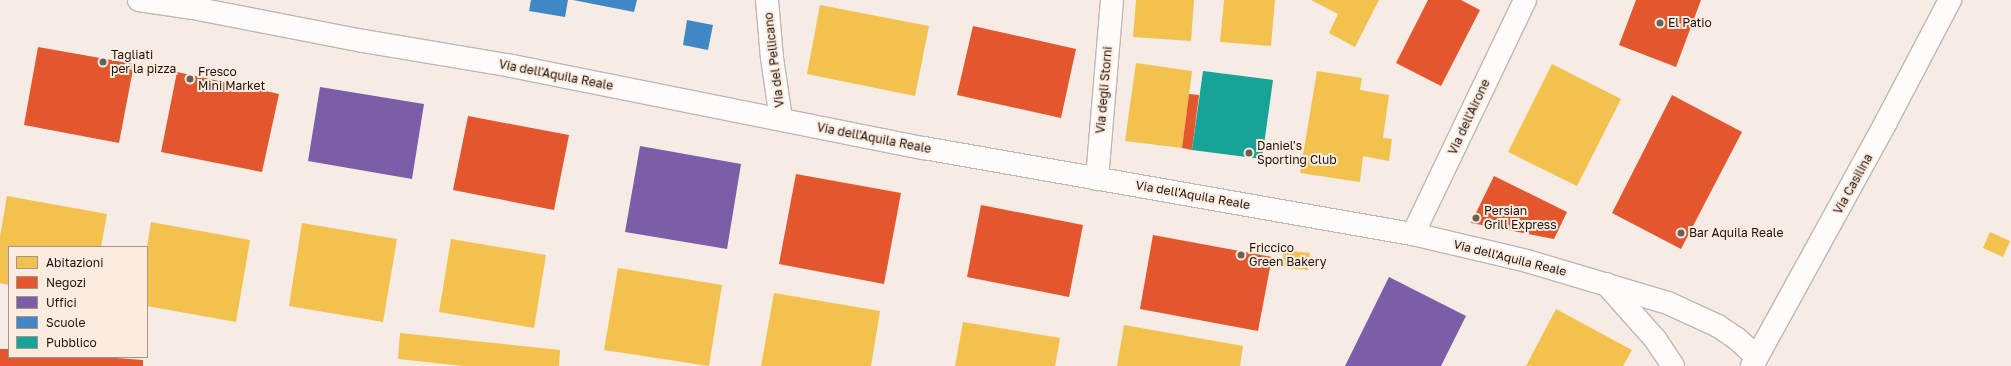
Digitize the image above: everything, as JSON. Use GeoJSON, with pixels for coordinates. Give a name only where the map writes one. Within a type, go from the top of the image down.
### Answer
{"type":"FeatureCollection","features":[{"type":"Feature","properties":{"kind":"street","name":"Via dell'Aquila Reale"},"geometry":{"type":"LineString","coordinates":[[139,0],[194,4],[363,41],[512,66],[924,148],[1413,234],[1527,261],[1642,294],[1692,313],[1718,326],[1736,338],[1754,361]]}},
{"type":"Feature","properties":{"kind":"street","name":"Via del Pellicano"},"geometry":{"type":"LineString","coordinates":[[767,0],[772,58],[781,119]]}},
{"type":"Feature","properties":{"kind":"street","name":"Via degli Storni"},"geometry":{"type":"LineString","coordinates":[[1097,179],[1112,0]]}},
{"type":"Feature","properties":{"kind":"street","name":"Via dell'Airone"},"geometry":{"type":"LineString","coordinates":[[1413,234],[1525,0]]}},
{"type":"Feature","properties":{"kind":"street","name":"Via Casilina"},"geometry":{"type":"LineString","coordinates":[[1754,361],[1893,109],[1950,0]]}},
{"type":"Feature","properties":{"kind":"street"},"geometry":{"type":"LineString","coordinates":[[1606,284],[1645,327],[1673,366]]}},
{"type":"Feature","properties":{"kind":"building: Abitazioni"},"geometry":{"type":"Polygon","coordinates":[[[1136,0],[1194,0],[1191,41],[1133,37],[1136,0]]]}},
{"type":"Feature","properties":{"kind":"building: Abitazioni"},"geometry":{"type":"Polygon","coordinates":[[[1224,0],[1275,0],[1271,46],[1220,42],[1224,0]]]}},
{"type":"Feature","properties":{"kind":"building: Abitazioni"},"geometry":{"type":"Polygon","coordinates":[[[1311,0],[1379,0],[1355,47],[1329,33],[1338,14],[1311,0]]]}},
{"type":"Feature","properties":{"kind":"building: Abitazioni"},"geometry":{"type":"Polygon","coordinates":[[[820,5],[929,26],[915,96],[807,74],[820,5]]]}},
{"type":"Feature","properties":{"kind":"building: Abitazioni"},"geometry":{"type":"Polygon","coordinates":[[[1136,63],[1192,71],[1182,148],[1125,141],[1136,63]]]}},
{"type":"Feature","properties":{"kind":"building: Abitazioni"},"geometry":{"type":"Polygon","coordinates":[[[1552,64],[1621,99],[1577,186],[1508,152],[1552,64]]]}},
{"type":"Feature","properties":{"kind":"building: Abitazioni"},"geometry":{"type":"Polygon","coordinates":[[[1317,71],[1362,78],[1360,90],[1389,95],[1383,138],[1392,139],[1389,161],[1363,156],[1360,182],[1300,173],[1317,71]]]}},
{"type":"Feature","properties":{"kind":"building: Abitazioni"},"geometry":{"type":"Polygon","coordinates":[[[7,196],[107,214],[101,246],[8,246],[8,285],[0,283],[0,236],[7,196]]]}},
{"type":"Feature","properties":{"kind":"building: Abitazioni"},"geometry":{"type":"Polygon","coordinates":[[[151,222],[250,240],[236,322],[148,306],[147,246],[151,222]]]}},
{"type":"Feature","properties":{"kind":"building: Abitazioni"},"geometry":{"type":"Polygon","coordinates":[[[302,223],[397,239],[383,322],[289,306],[302,223]]]}},
{"type":"Feature","properties":{"kind":"building: Abitazioni"},"geometry":{"type":"Polygon","coordinates":[[[1990,232],[2010,241],[2003,257],[1983,248],[1990,232]]]}},
{"type":"Feature","properties":{"kind":"building: Abitazioni"},"geometry":{"type":"Polygon","coordinates":[[[451,239],[546,255],[534,328],[439,312],[451,239]]]}},
{"type":"Feature","properties":{"kind":"building: Abitazioni"},"geometry":{"type":"Polygon","coordinates":[[[1284,250],[1310,253],[1308,270],[1282,267],[1284,250]]]}},
{"type":"Feature","properties":{"kind":"building: Abitazioni"},"geometry":{"type":"Polygon","coordinates":[[[618,268],[722,285],[709,366],[604,350],[618,268]]]}},
{"type":"Feature","properties":{"kind":"building: Abitazioni"},"geometry":{"type":"Polygon","coordinates":[[[774,293],[880,311],[871,366],[761,366],[774,293]]]}},
{"type":"Feature","properties":{"kind":"building: Abitazioni"},"geometry":{"type":"Polygon","coordinates":[[[1556,309],[1632,350],[1623,366],[1526,366],[1556,309]]]}},
{"type":"Feature","properties":{"kind":"building: Abitazioni"},"geometry":{"type":"Polygon","coordinates":[[[963,322],[1060,338],[1055,366],[955,366],[963,322]]]}},
{"type":"Feature","properties":{"kind":"building: Abitazioni"},"geometry":{"type":"Polygon","coordinates":[[[1124,325],[1243,346],[1240,366],[1117,366],[1124,325]]]}},
{"type":"Feature","properties":{"kind":"building: Abitazioni"},"geometry":{"type":"Polygon","coordinates":[[[400,333],[560,350],[559,366],[463,366],[398,359],[400,333]]]}},
{"type":"Feature","properties":{"kind":"building: Negozi"},"geometry":{"type":"Polygon","coordinates":[[[1428,0],[1461,0],[1480,10],[1441,86],[1396,63],[1428,0]]]}},
{"type":"Feature","properties":{"kind":"building: Negozi","name":"El Patio"},"geometry":{"type":"Polygon","coordinates":[[[1636,0],[1701,0],[1676,67],[1619,45],[1636,0]]]}},
{"type":"Feature","properties":{"kind":"building: Negozi"},"geometry":{"type":"Polygon","coordinates":[[[973,26],[1076,49],[1061,118],[957,95],[973,26]]]}},
{"type":"Feature","properties":{"kind":"building: Negozi"},"geometry":{"type":"Polygon","coordinates":[[[38,47],[134,64],[119,143],[24,125],[38,47]]]}},
{"type":"Feature","properties":{"kind":"building: Negozi"},"geometry":{"type":"Polygon","coordinates":[[[177,72],[279,94],[262,172],[161,152],[177,72]]]}},
{"type":"Feature","properties":{"kind":"building: Negozi"},"geometry":{"type":"Polygon","coordinates":[[[1189,94],[1199,95],[1192,150],[1182,148],[1189,94]]]}},
{"type":"Feature","properties":{"kind":"building: Negozi"},"geometry":{"type":"Polygon","coordinates":[[[1672,95],[1742,132],[1681,249],[1612,213],[1672,95]]]}},
{"type":"Feature","properties":{"kind":"building: Negozi"},"geometry":{"type":"Polygon","coordinates":[[[468,116],[569,135],[554,210],[453,190],[468,116]]]}},
{"type":"Feature","properties":{"kind":"building: Negozi"},"geometry":{"type":"Polygon","coordinates":[[[796,174],[901,193],[884,284],[779,264],[796,174]]]}},
{"type":"Feature","properties":{"kind":"building: Negozi"},"geometry":{"type":"Polygon","coordinates":[[[1494,176],[1567,212],[1554,239],[1471,223],[1494,176]]]}},
{"type":"Feature","properties":{"kind":"building: Negozi"},"geometry":{"type":"Polygon","coordinates":[[[981,205],[1083,225],[1069,297],[967,277],[981,205]]]}},
{"type":"Feature","properties":{"kind":"building: Negozi"},"geometry":{"type":"Polygon","coordinates":[[[1153,235],[1272,257],[1258,331],[1140,309],[1153,235]]]}},
{"type":"Feature","properties":{"kind":"building: Negozi"},"geometry":{"type":"Polygon","coordinates":[[[0,349],[8,349],[8,358],[116,358],[143,360],[143,366],[0,366],[0,349]]]}},
{"type":"Feature","properties":{"kind":"building: Uffici"},"geometry":{"type":"Polygon","coordinates":[[[320,87],[424,104],[412,179],[308,161],[320,87]]]}},
{"type":"Feature","properties":{"kind":"building: Uffici"},"geometry":{"type":"Polygon","coordinates":[[[640,146],[741,164],[727,249],[625,232],[640,146]]]}},
{"type":"Feature","properties":{"kind":"building: Uffici"},"geometry":{"type":"Polygon","coordinates":[[[1389,277],[1466,316],[1441,366],[1345,366],[1389,277]]]}},
{"type":"Feature","properties":{"kind":"building: Scuole"},"geometry":{"type":"Polygon","coordinates":[[[531,0],[568,0],[565,17],[529,11],[531,0]]]}},
{"type":"Feature","properties":{"kind":"building: Scuole"},"geometry":{"type":"Polygon","coordinates":[[[573,0],[637,0],[634,12],[573,0]]]}},
{"type":"Feature","properties":{"kind":"building: Scuole"},"geometry":{"type":"Polygon","coordinates":[[[687,20],[713,25],[708,50],[683,45],[687,20]]]}},
{"type":"Feature","properties":{"kind":"building: Pubblico"},"geometry":{"type":"Polygon","coordinates":[[[1203,71],[1273,80],[1262,159],[1192,150],[1203,71]]]}},
{"type":"Feature","properties":{"kind":"place","name":"El Patio"},"geometry":{"type":"Point","coordinates":[1660,23]}},
{"type":"Feature","properties":{"kind":"place","name":"Tagliati per la pizza"},"geometry":{"type":"Point","coordinates":[103,62]}},
{"type":"Feature","properties":{"kind":"place","name":"Fresco Mini Market"},"geometry":{"type":"Point","coordinates":[190,79]}},
{"type":"Feature","properties":{"kind":"place","name":"Daniel's Sporting Club"},"geometry":{"type":"Point","coordinates":[1249,153]}},
{"type":"Feature","properties":{"kind":"place","name":"Persian Grill Express"},"geometry":{"type":"Point","coordinates":[1476,218]}},
{"type":"Feature","properties":{"kind":"place","name":"Bar Aquila Reale"},"geometry":{"type":"Point","coordinates":[1681,233]}},
{"type":"Feature","properties":{"kind":"place","name":"Friccico Green Bakery"},"geometry":{"type":"Point","coordinates":[1241,255]}}]}
